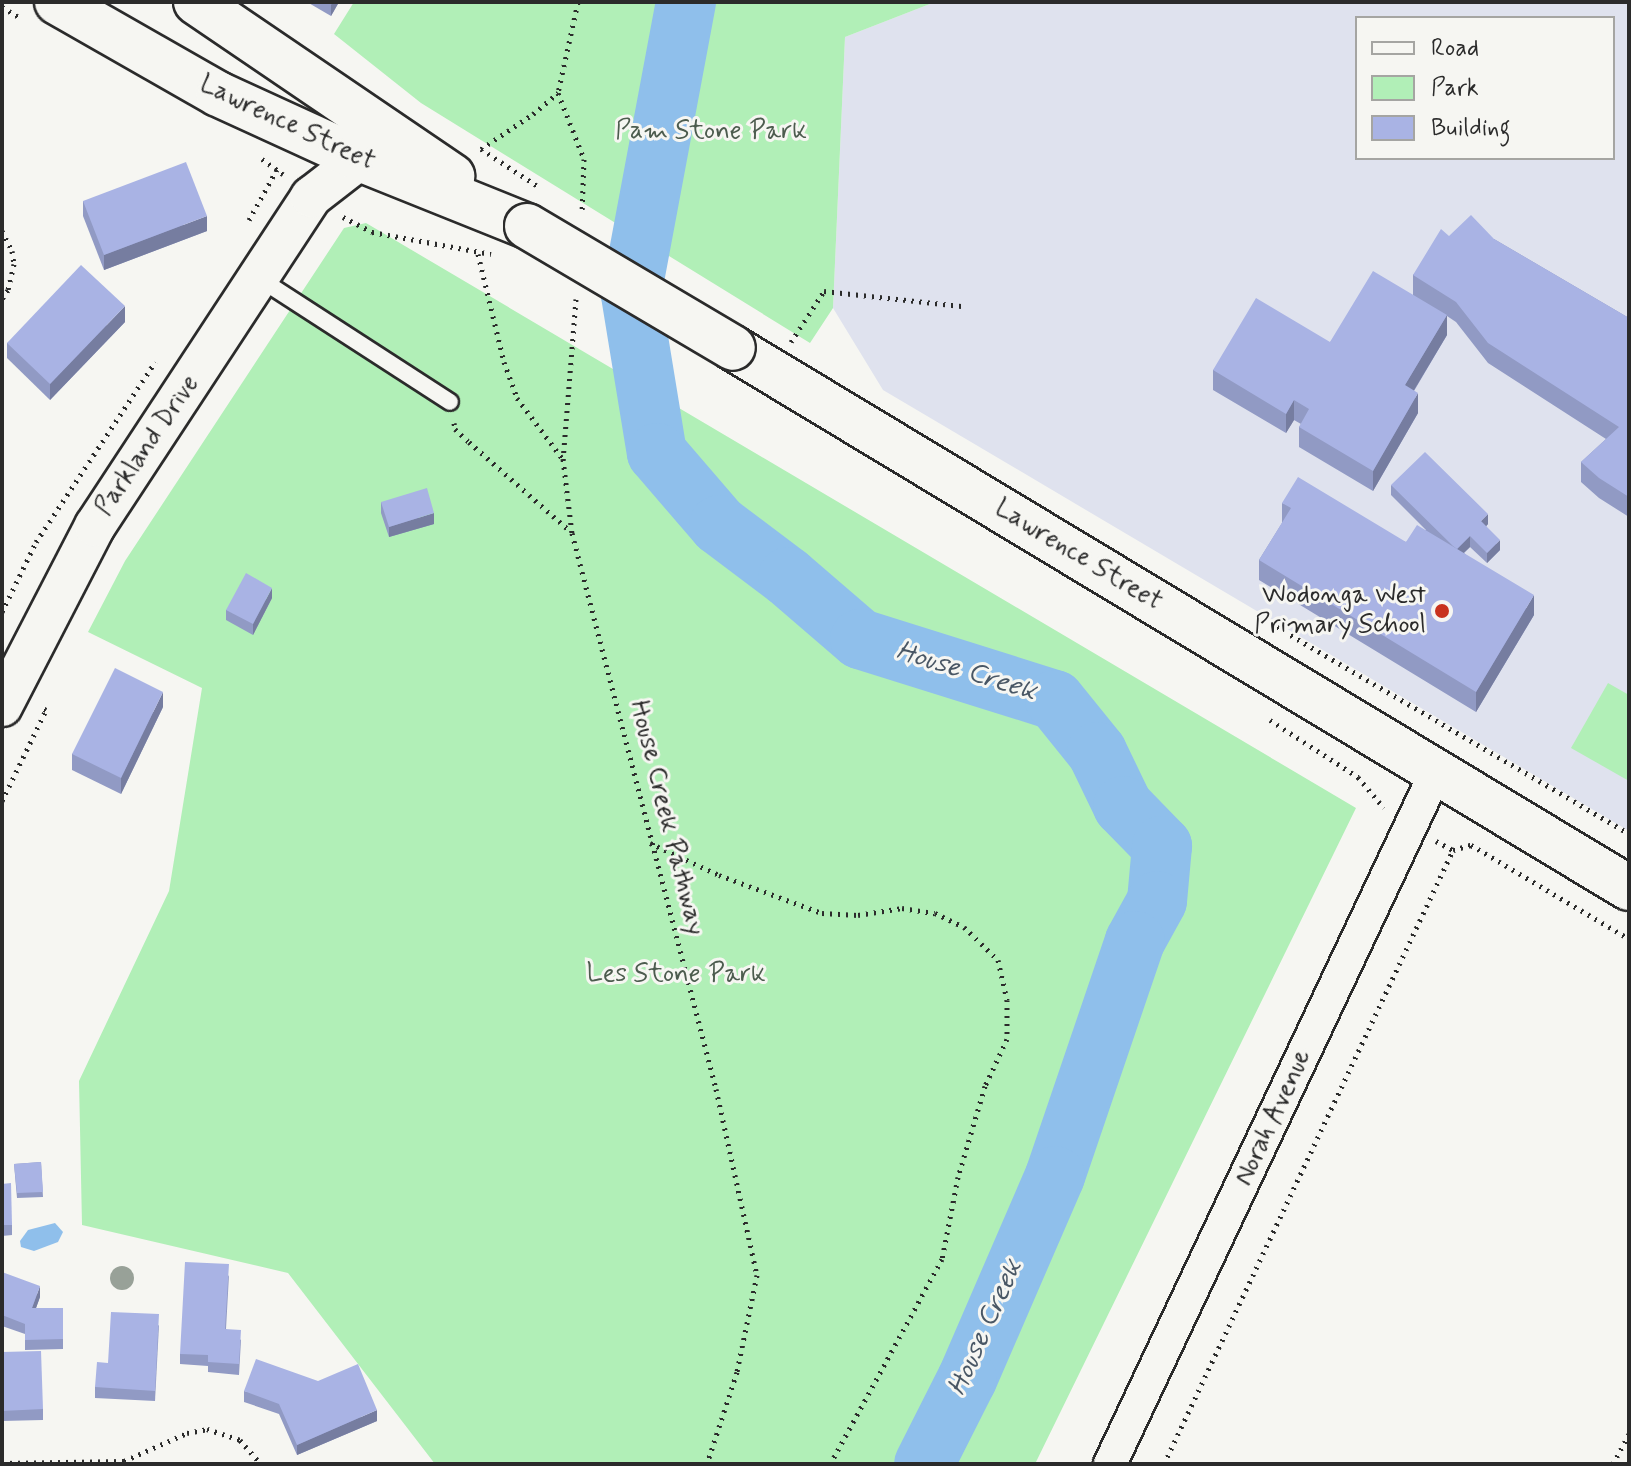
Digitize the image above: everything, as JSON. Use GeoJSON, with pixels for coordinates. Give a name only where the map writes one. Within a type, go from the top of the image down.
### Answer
{"type":"FeatureCollection","features":[{"type":"Feature","properties":{"kind":"main road","name":"Lawrence Street"},"geometry":{"type":"LineString","coordinates":[[57,2],[218,94],[360,159],[514,240],[733,348],[1629,888]]}},
{"type":"Feature","properties":{"kind":"main road","name":"Lawrence Street"},"geometry":{"type":"LineString","coordinates":[[196,2],[362,116],[514,240]]}},
{"type":"Feature","properties":{"kind":"main road"},"geometry":{"type":"LineString","coordinates":[[360,159],[362,116]]}},
{"type":"Feature","properties":{"kind":"street","name":"Parkland Drive"},"geometry":{"type":"LineString","coordinates":[[311,197],[314,138]]}},
{"type":"Feature","properties":{"kind":"street","name":"Parkland Drive"},"geometry":{"type":"LineString","coordinates":[[6,698],[95,526],[311,197],[360,159]]}},
{"type":"Feature","properties":{"kind":"street","name":"Norah Avenue"},"geometry":{"type":"LineString","coordinates":[[1110,1464],[1436,772]]}},
{"type":"Feature","properties":{"kind":"lane"},"geometry":{"type":"LineString","coordinates":[[260,279],[450,402]]}},
{"type":"Feature","properties":{"kind":"path"},"geometry":{"type":"LineString","coordinates":[[481,149],[558,93]]}},
{"type":"Feature","properties":{"kind":"path"},"geometry":{"type":"LineString","coordinates":[[311,197],[372,232],[478,254],[514,240]]}},
{"type":"Feature","properties":{"kind":"path"},"geometry":{"type":"LineString","coordinates":[[2,231],[12,251],[14,264],[8,290],[2,299]]}},
{"type":"Feature","properties":{"kind":"path","name":"House Creek Pathway"},"geometry":{"type":"LineString","coordinates":[[478,254],[504,362],[517,398],[563,459],[572,533],[716,1089],[757,1275],[737,1372],[707,1464]]}},
{"type":"Feature","properties":{"kind":"path"},"geometry":{"type":"LineString","coordinates":[[791,342],[824,291],[961,306]]}},
{"type":"Feature","properties":{"kind":"path"},"geometry":{"type":"LineString","coordinates":[[450,402],[455,429],[572,533]]}},
{"type":"Feature","properties":{"kind":"path"},"geometry":{"type":"LineString","coordinates":[[2,801],[46,710],[6,698]]}},
{"type":"Feature","properties":{"kind":"path"},"geometry":{"type":"LineString","coordinates":[[650,843],[719,875],[822,913],[858,915],[902,908],[935,913],[964,927],[998,960],[1007,1000],[1007,1039],[985,1086],[962,1162],[942,1259],[830,1464]]}},
{"type":"Feature","properties":{"kind":"path"},"geometry":{"type":"LineString","coordinates":[[1164,1464],[1453,850],[1471,845],[1629,939]]}},
{"type":"Feature","properties":{"kind":"path"},"geometry":{"type":"LineString","coordinates":[[2,1463],[124,1461],[187,1433],[207,1429],[240,1440],[261,1464]]}},
{"type":"Feature","properties":{"kind":"path"},"geometry":{"type":"LineString","coordinates":[[1613,1464],[1629,1434]]}},
{"type":"Feature","properties":{"kind":"shaded area","name":"Wodonga West Primary School"},"geometry":{"type":"Polygon","coordinates":[[[935,2],[1629,2],[1629,831],[883,390],[833,308],[845,37],[935,2]]]}},
{"type":"Feature","properties":{"kind":"green space","name":"Pam Stone Park"},"geometry":{"type":"Polygon","coordinates":[[[354,2],[935,2],[845,37],[833,308],[810,343],[421,103],[334,34],[354,2]]]}},
{"type":"Feature","properties":{"kind":"green space","name":"Les Stone Park"},"geometry":{"type":"Polygon","coordinates":[[[366,223],[1356,808],[1035,1464],[435,1464],[288,1273],[82,1225],[79,1081],[169,891],[202,688],[88,632],[125,561],[344,228],[366,223]]]}},
{"type":"Feature","properties":{"kind":"green space"},"geometry":{"type":"Polygon","coordinates":[[[1608,683],[1629,695],[1629,781],[1571,748],[1608,683]]]}},
{"type":"Feature","properties":{"kind":"water"},"geometry":{"type":"Polygon","coordinates":[[[55,1223],[63,1232],[58,1242],[34,1251],[21,1247],[20,1241],[28,1230],[55,1223]]]}},
{"type":"Feature","properties":{"kind":"building"},"geometry":{"type":"Polygon","coordinates":[[[186,162],[207,216],[104,255],[83,201],[186,162]]]}},
{"type":"Feature","properties":{"kind":"building"},"geometry":{"type":"Polygon","coordinates":[[[1471,215],[1494,239],[1629,318],[1629,497],[1581,462],[1619,427],[1488,343],[1456,302],[1413,275],[1441,229],[1449,236],[1471,215]]]}},
{"type":"Feature","properties":{"kind":"building"},"geometry":{"type":"Polygon","coordinates":[[[81,265],[125,306],[50,384],[7,343],[81,265]]]}},
{"type":"Feature","properties":{"kind":"building"},"geometry":{"type":"Polygon","coordinates":[[[1373,271],[1447,315],[1405,385],[1418,393],[1373,471],[1299,427],[1309,409],[1294,400],[1286,414],[1213,370],[1256,298],[1330,342],[1373,271]]]}},
{"type":"Feature","properties":{"kind":"building"},"geometry":{"type":"Polygon","coordinates":[[[1425,452],[1488,514],[1481,521],[1500,540],[1487,553],[1470,536],[1457,549],[1391,485],[1425,452]]]}},
{"type":"Feature","properties":{"kind":"building"},"geometry":{"type":"Polygon","coordinates":[[[1298,477],[1406,542],[1417,525],[1534,595],[1476,692],[1259,560],[1291,508],[1282,503],[1298,477]]]}},
{"type":"Feature","properties":{"kind":"building"},"geometry":{"type":"Polygon","coordinates":[[[427,488],[434,513],[389,527],[381,502],[427,488]]]}},
{"type":"Feature","properties":{"kind":"building"},"geometry":{"type":"Polygon","coordinates":[[[246,573],[272,588],[253,624],[226,610],[246,573]]]}},
{"type":"Feature","properties":{"kind":"building"},"geometry":{"type":"Polygon","coordinates":[[[115,668],[163,692],[121,778],[72,754],[115,668]]]}},
{"type":"Feature","properties":{"kind":"building"},"geometry":{"type":"Polygon","coordinates":[[[41,1162],[43,1192],[17,1193],[14,1164],[41,1162]]]}},
{"type":"Feature","properties":{"kind":"building"},"geometry":{"type":"Polygon","coordinates":[[[11,1183],[12,1225],[2,1225],[2,1184],[11,1183]]]}},
{"type":"Feature","properties":{"kind":"building"},"geometry":{"type":"Polygon","coordinates":[[[185,1262],[229,1264],[225,1329],[241,1330],[239,1364],[208,1362],[208,1355],[180,1354],[185,1262]]]}},
{"type":"Feature","properties":{"kind":"building"},"geometry":{"type":"Polygon","coordinates":[[[2,1272],[40,1286],[32,1308],[63,1308],[63,1339],[25,1340],[25,1324],[2,1315],[2,1272]]]}},
{"type":"Feature","properties":{"kind":"building"},"geometry":{"type":"Polygon","coordinates":[[[111,1312],[159,1314],[155,1391],[95,1387],[97,1362],[108,1363],[111,1312]]]}},
{"type":"Feature","properties":{"kind":"building"},"geometry":{"type":"Polygon","coordinates":[[[41,1351],[43,1409],[2,1411],[2,1352],[41,1351]]]}},
{"type":"Feature","properties":{"kind":"building"},"geometry":{"type":"Polygon","coordinates":[[[256,1359],[318,1381],[358,1364],[377,1410],[297,1445],[279,1404],[244,1391],[256,1359]]]}},
{"type":"Feature","properties":{"kind":"waterway","name":"House Creek"},"geometry":{"type":"LineString","coordinates":[[686,2],[631,295],[657,453],[719,525],[788,577],[860,639],[1055,700],[1097,752],[1123,806],[1162,846],[1157,901],[1135,941],[1055,1176],[967,1379],[924,1464]]}},
{"type":"Feature","properties":{"kind":"place","name":"Wodonga West Primary School"},"geometry":{"type":"Point","coordinates":[1442,611]}}]}
